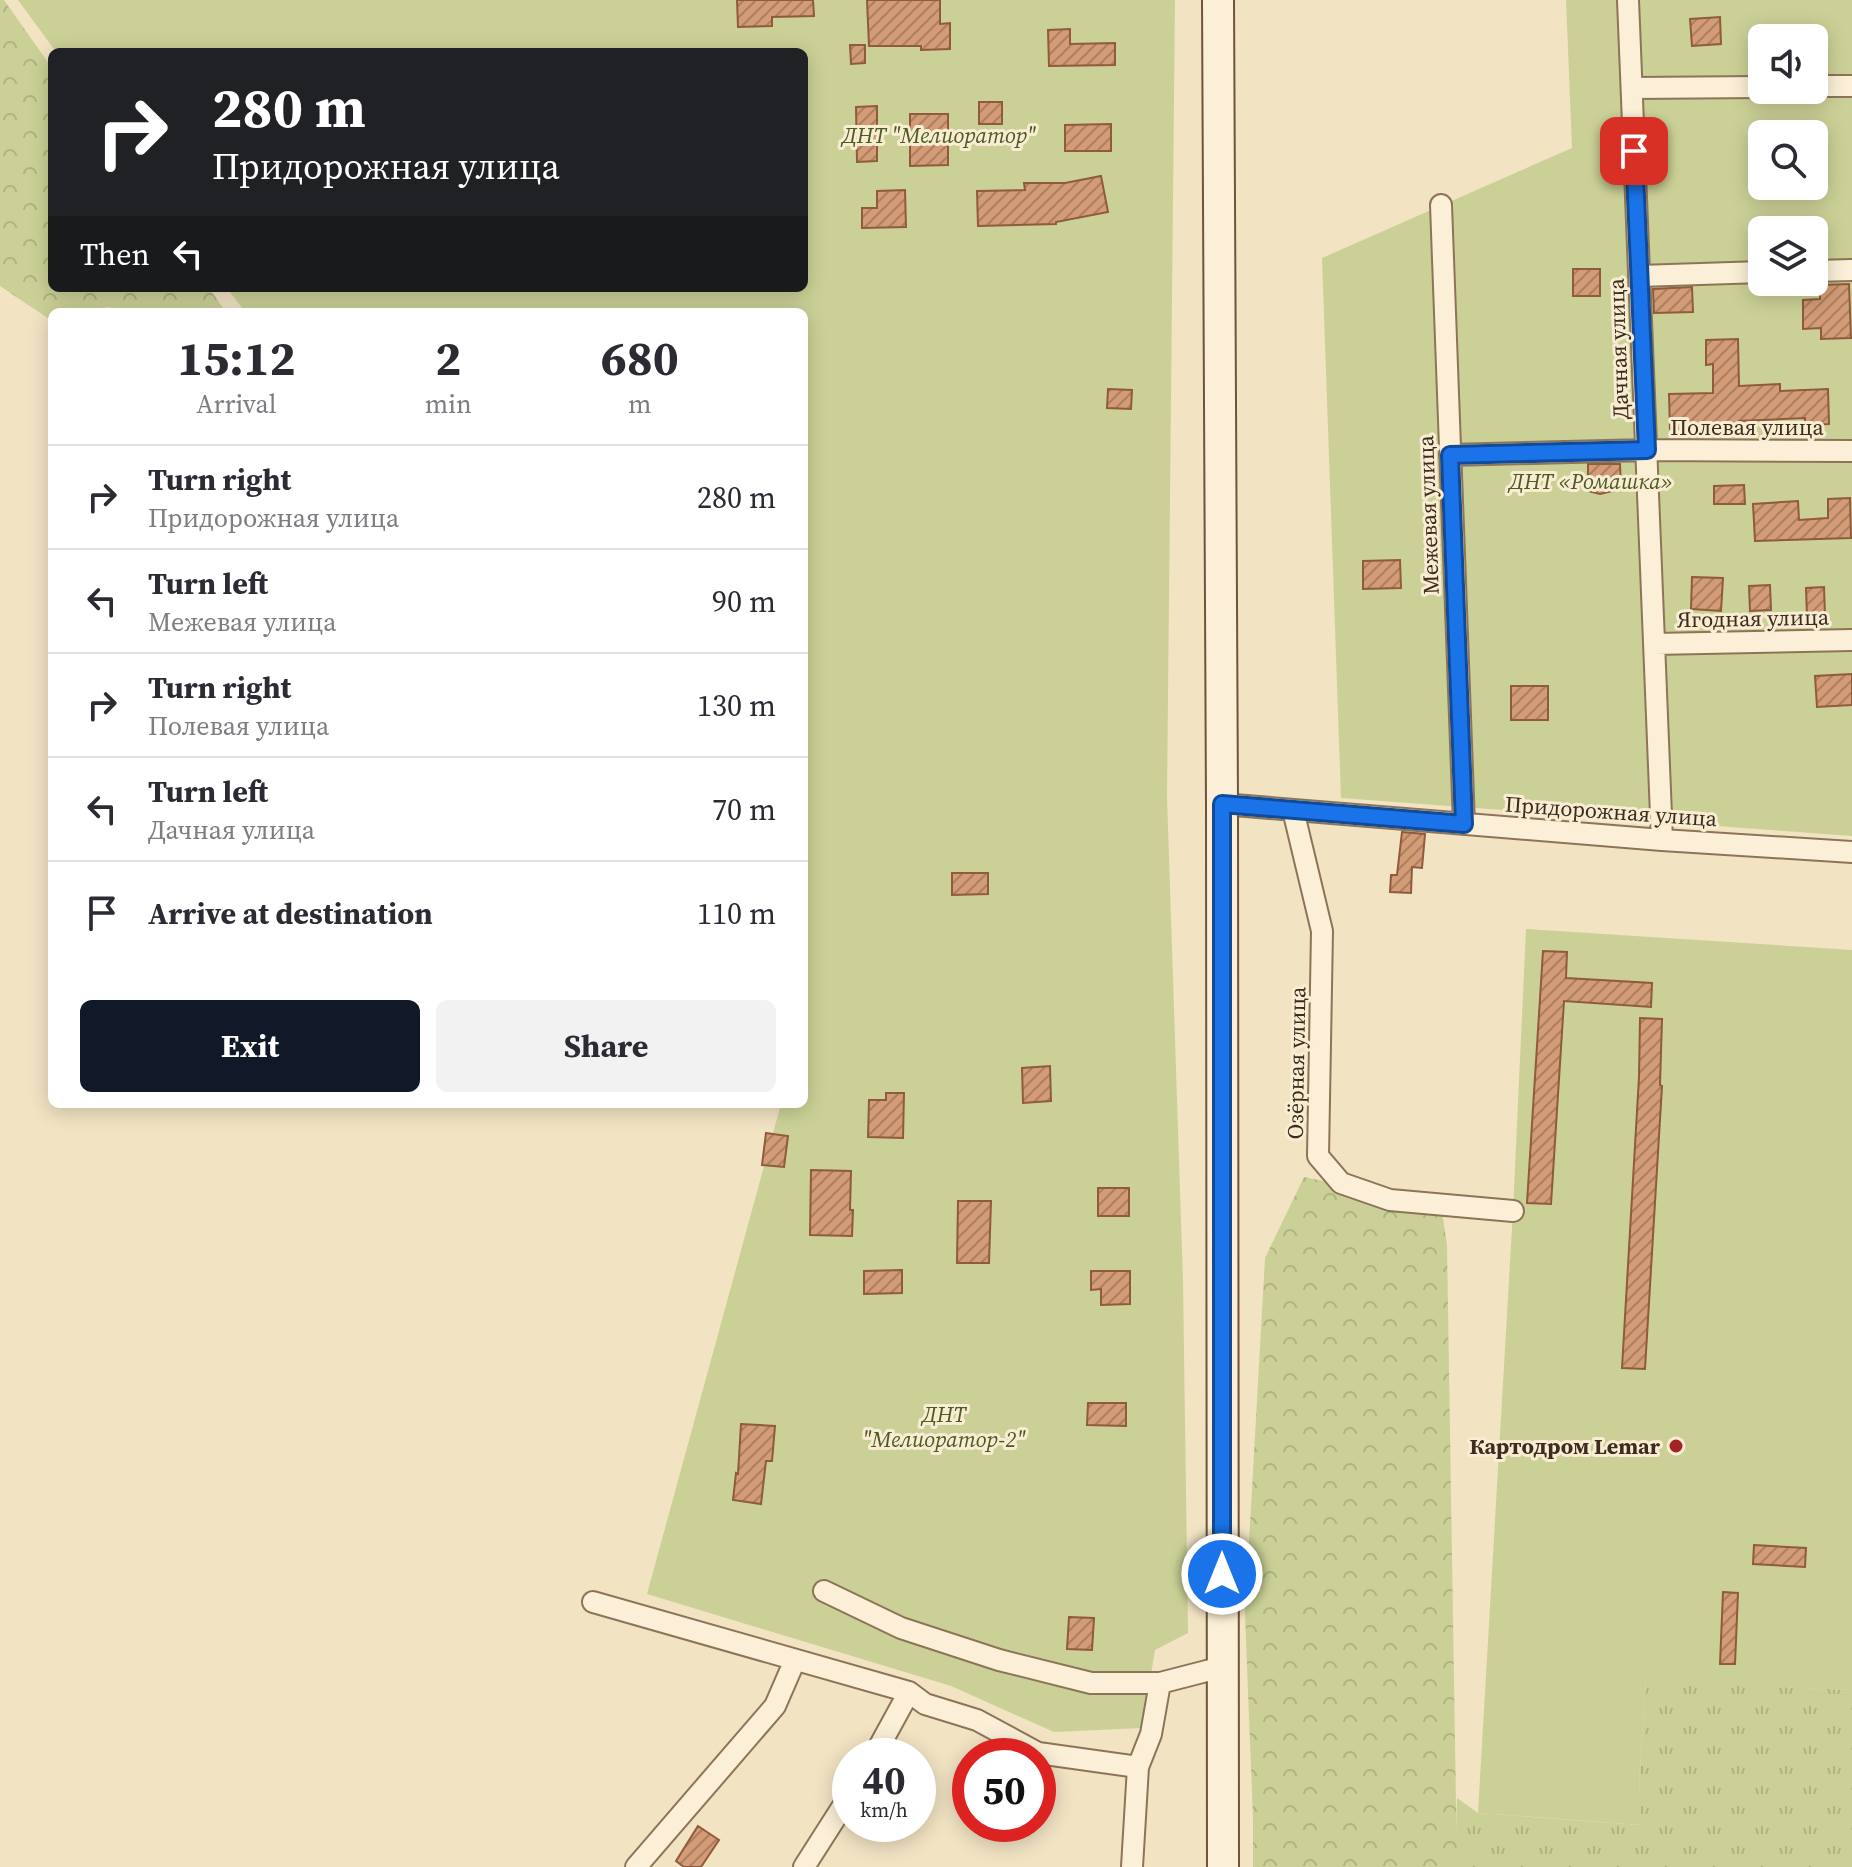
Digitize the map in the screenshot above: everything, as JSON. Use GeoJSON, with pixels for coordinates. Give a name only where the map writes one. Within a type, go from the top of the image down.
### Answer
{"type":"FeatureCollection","features":[{"type":"Feature","properties":{"kind":"main road"},"geometry":{"type":"LineString","coordinates":[[1218,0],[1223,1867]]}},
{"type":"Feature","properties":{"kind":"street","name":"Дачная улица"},"geometry":{"type":"LineString","coordinates":[[1628,0],[1662,840]]}},
{"type":"Feature","properties":{"kind":"street"},"geometry":{"type":"LineString","coordinates":[[1828,86],[1852,86]]}},
{"type":"Feature","properties":{"kind":"street"},"geometry":{"type":"LineString","coordinates":[[1632,88],[1748,87]]}},
{"type":"Feature","properties":{"kind":"street","name":"Межевая улица"},"geometry":{"type":"LineString","coordinates":[[1441,205],[1464,824]]}},
{"type":"Feature","properties":{"kind":"street"},"geometry":{"type":"LineString","coordinates":[[1828,271],[1852,270]]}},
{"type":"Feature","properties":{"kind":"street"},"geometry":{"type":"LineString","coordinates":[[1639,276],[1748,272]]}},
{"type":"Feature","properties":{"kind":"street","name":"Полевая улица"},"geometry":{"type":"LineString","coordinates":[[1450,455],[1647,450],[1852,451]]}},
{"type":"Feature","properties":{"kind":"street","name":"Ягодная улица"},"geometry":{"type":"LineString","coordinates":[[1654,644],[1852,640]]}},
{"type":"Feature","properties":{"kind":"street","name":"Придорожная улица"},"geometry":{"type":"LineString","coordinates":[[1222,804],[1662,840],[1852,852]]}},
{"type":"Feature","properties":{"kind":"street","name":"Озёрная улица"},"geometry":{"type":"LineString","coordinates":[[1293,810],[1322,931],[1318,1156],[1341,1183],[1390,1200],[1513,1211]]}},
{"type":"Feature","properties":{"kind":"street"},"geometry":{"type":"LineString","coordinates":[[824,1591],[901,1628],[999,1660],[1091,1683],[1160,1683],[1222,1667]]}},
{"type":"Feature","properties":{"kind":"street"},"geometry":{"type":"LineString","coordinates":[[593,1602],[909,1692],[925,1704],[977,1720],[1038,1753],[1138,1767]]}},
{"type":"Feature","properties":{"kind":"street"},"geometry":{"type":"LineString","coordinates":[[636,1867],[775,1706],[795,1660]]}},
{"type":"Feature","properties":{"kind":"street"},"geometry":{"type":"LineString","coordinates":[[1132,1867],[1138,1767],[1151,1734],[1160,1683]]}},
{"type":"Feature","properties":{"kind":"street"},"geometry":{"type":"LineString","coordinates":[[884,1738],[909,1692]]}},
{"type":"Feature","properties":{"kind":"street"},"geometry":{"type":"LineString","coordinates":[[804,1867],[832,1823]]}},
{"type":"Feature","properties":{"kind":"green space"},"geometry":{"type":"Polygon","coordinates":[[[0,0],[4,0],[48,62],[48,292],[212,292],[223,308],[48,308],[48,318],[0,286],[0,0]]]}},
{"type":"Feature","properties":{"kind":"green space","name":"ДНТ \"Мелиоратор-2\""},"geometry":{"type":"Polygon","coordinates":[[[18,0],[1175,0],[1167,797],[1183,1281],[1188,1633],[1155,1650],[1142,1728],[1054,1732],[951,1686],[647,1594],[780,1108],[808,1108],[808,308],[242,308],[230,292],[808,292],[808,48],[53,48],[18,0]]]}},
{"type":"Feature","properties":{"kind":"green space","name":"ДНТ «Ромашка»"},"geometry":{"type":"Polygon","coordinates":[[[1566,0],[1852,0],[1852,836],[1341,798],[1322,258],[1572,148],[1566,0]]]}},
{"type":"Feature","properties":{"kind":"green space","name":"Картодром Lemar"},"geometry":{"type":"Polygon","coordinates":[[[1526,929],[1852,950],[1852,1690],[1646,1682],[1639,1783],[1642,1825],[1478,1813],[1526,929]]]}},
{"type":"Feature","properties":{"kind":"green space"},"geometry":{"type":"Polygon","coordinates":[[[1304,1177],[1441,1205],[1447,1245],[1457,1867],[1253,1867],[1245,1614],[1265,1258],[1304,1177]]]}},
{"type":"Feature","properties":{"kind":"green space"},"geometry":{"type":"Polygon","coordinates":[[[1646,1681],[1852,1690],[1852,1867],[1455,1867],[1457,1798],[1478,1813],[1641,1825],[1639,1783],[1646,1681]]]}},
{"type":"Feature","properties":{"kind":"building"},"geometry":{"type":"Polygon","coordinates":[[[737,0],[813,0],[814,16],[772,17],[772,26],[738,27],[737,0]]]}},
{"type":"Feature","properties":{"kind":"building"},"geometry":{"type":"Polygon","coordinates":[[[867,0],[940,0],[940,24],[950,23],[950,49],[869,46],[867,0]]]}},
{"type":"Feature","properties":{"kind":"building"},"geometry":{"type":"Polygon","coordinates":[[[1720,17],[1721,44],[1692,46],[1690,19],[1720,17]]]}},
{"type":"Feature","properties":{"kind":"building"},"geometry":{"type":"Polygon","coordinates":[[[1070,29],[1070,44],[1115,43],[1115,65],[1049,66],[1048,30],[1070,29]]]}},
{"type":"Feature","properties":{"kind":"building"},"geometry":{"type":"Polygon","coordinates":[[[850,45],[865,45],[865,63],[851,64],[850,45]]]}},
{"type":"Feature","properties":{"kind":"building"},"geometry":{"type":"Polygon","coordinates":[[[979,102],[1002,102],[1002,124],[979,124],[979,102]]]}},
{"type":"Feature","properties":{"kind":"building"},"geometry":{"type":"Polygon","coordinates":[[[877,106],[877,161],[857,162],[856,107],[877,106]]]}},
{"type":"Feature","properties":{"kind":"building"},"geometry":{"type":"Polygon","coordinates":[[[910,114],[948,114],[948,165],[910,166],[910,114]]]}},
{"type":"Feature","properties":{"kind":"building"},"geometry":{"type":"Polygon","coordinates":[[[1111,124],[1111,151],[1065,151],[1065,125],[1111,124]]]}},
{"type":"Feature","properties":{"kind":"building"},"geometry":{"type":"Polygon","coordinates":[[[1101,176],[1108,212],[1056,224],[978,226],[977,191],[1025,190],[1024,183],[1065,183],[1101,176]]]}},
{"type":"Feature","properties":{"kind":"building"},"geometry":{"type":"Polygon","coordinates":[[[905,190],[906,227],[862,228],[862,208],[877,208],[877,191],[905,190]]]}},
{"type":"Feature","properties":{"kind":"building"},"geometry":{"type":"Polygon","coordinates":[[[1573,269],[1600,269],[1600,296],[1573,296],[1573,269]]]}},
{"type":"Feature","properties":{"kind":"building"},"geometry":{"type":"Polygon","coordinates":[[[1849,284],[1851,338],[1821,339],[1821,328],[1803,329],[1803,300],[1828,296],[1828,285],[1849,284]]]}},
{"type":"Feature","properties":{"kind":"building"},"geometry":{"type":"Polygon","coordinates":[[[1692,287],[1693,312],[1654,313],[1653,289],[1692,287]]]}},
{"type":"Feature","properties":{"kind":"building"},"geometry":{"type":"Polygon","coordinates":[[[1738,339],[1739,386],[1780,384],[1780,391],[1828,389],[1829,424],[1805,425],[1805,418],[1739,421],[1739,426],[1670,429],[1669,394],[1713,393],[1713,364],[1706,365],[1706,340],[1738,339]]]}},
{"type":"Feature","properties":{"kind":"building"},"geometry":{"type":"Polygon","coordinates":[[[1108,389],[1132,390],[1131,409],[1107,408],[1108,389]]]}},
{"type":"Feature","properties":{"kind":"building"},"geometry":{"type":"Polygon","coordinates":[[[1588,464],[1620,464],[1621,489],[1600,494],[1588,491],[1588,464]]]}},
{"type":"Feature","properties":{"kind":"building"},"geometry":{"type":"Polygon","coordinates":[[[1744,485],[1745,504],[1714,504],[1714,486],[1744,485]]]}},
{"type":"Feature","properties":{"kind":"building"},"geometry":{"type":"Polygon","coordinates":[[[1850,498],[1851,538],[1755,541],[1753,504],[1798,501],[1799,520],[1828,518],[1828,499],[1850,498]]]}},
{"type":"Feature","properties":{"kind":"building"},"geometry":{"type":"Polygon","coordinates":[[[1400,560],[1401,588],[1363,589],[1363,561],[1400,560]]]}},
{"type":"Feature","properties":{"kind":"building"},"geometry":{"type":"Polygon","coordinates":[[[1692,577],[1723,578],[1721,611],[1691,609],[1692,577]]]}},
{"type":"Feature","properties":{"kind":"building"},"geometry":{"type":"Polygon","coordinates":[[[1770,585],[1771,610],[1750,611],[1749,586],[1770,585]]]}},
{"type":"Feature","properties":{"kind":"building"},"geometry":{"type":"Polygon","coordinates":[[[1824,587],[1825,616],[1807,617],[1806,588],[1824,587]]]}},
{"type":"Feature","properties":{"kind":"building"},"geometry":{"type":"Polygon","coordinates":[[[1852,674],[1852,705],[1817,707],[1815,676],[1852,674]]]}},
{"type":"Feature","properties":{"kind":"building"},"geometry":{"type":"Polygon","coordinates":[[[1511,686],[1548,686],[1548,720],[1511,720],[1511,686]]]}},
{"type":"Feature","properties":{"kind":"building"},"geometry":{"type":"Polygon","coordinates":[[[1402,832],[1425,834],[1422,868],[1412,867],[1411,893],[1390,892],[1391,875],[1397,875],[1402,832]]]}},
{"type":"Feature","properties":{"kind":"building"},"geometry":{"type":"Polygon","coordinates":[[[952,873],[988,873],[988,894],[952,895],[952,873]]]}},
{"type":"Feature","properties":{"kind":"building"},"geometry":{"type":"Polygon","coordinates":[[[1543,951],[1567,952],[1566,978],[1652,983],[1651,1007],[1564,1001],[1551,1204],[1527,1203],[1543,951]]]}},
{"type":"Feature","properties":{"kind":"building"},"geometry":{"type":"Polygon","coordinates":[[[1640,1018],[1662,1019],[1662,1086],[1645,1369],[1622,1368],[1640,1018]]]}},
{"type":"Feature","properties":{"kind":"building"},"geometry":{"type":"Polygon","coordinates":[[[1050,1066],[1051,1101],[1023,1103],[1022,1068],[1050,1066]]]}},
{"type":"Feature","properties":{"kind":"building"},"geometry":{"type":"Polygon","coordinates":[[[886,1093],[904,1093],[903,1138],[868,1137],[869,1100],[886,1100],[886,1093]]]}},
{"type":"Feature","properties":{"kind":"building"},"geometry":{"type":"Polygon","coordinates":[[[766,1133],[788,1136],[784,1167],[762,1165],[766,1133]]]}},
{"type":"Feature","properties":{"kind":"building"},"geometry":{"type":"Polygon","coordinates":[[[811,1170],[851,1171],[852,1236],[810,1235],[811,1170]]]}},
{"type":"Feature","properties":{"kind":"building"},"geometry":{"type":"Polygon","coordinates":[[[1098,1188],[1129,1188],[1129,1216],[1098,1216],[1098,1188]]]}},
{"type":"Feature","properties":{"kind":"building"},"geometry":{"type":"Polygon","coordinates":[[[958,1201],[991,1201],[989,1263],[957,1263],[958,1201]]]}},
{"type":"Feature","properties":{"kind":"building"},"geometry":{"type":"Polygon","coordinates":[[[902,1270],[902,1293],[864,1294],[864,1271],[902,1270]]]}},
{"type":"Feature","properties":{"kind":"building"},"geometry":{"type":"Polygon","coordinates":[[[1091,1271],[1130,1271],[1130,1304],[1101,1305],[1101,1289],[1091,1290],[1091,1271]]]}},
{"type":"Feature","properties":{"kind":"building"},"geometry":{"type":"Polygon","coordinates":[[[1088,1403],[1126,1403],[1126,1426],[1087,1425],[1088,1403]]]}},
{"type":"Feature","properties":{"kind":"building"},"geometry":{"type":"Polygon","coordinates":[[[741,1424],[775,1426],[772,1461],[766,1461],[761,1504],[733,1500],[741,1424]]]}},
{"type":"Feature","properties":{"kind":"building"},"geometry":{"type":"Polygon","coordinates":[[[1754,1545],[1806,1548],[1805,1567],[1753,1564],[1754,1545]]]}},
{"type":"Feature","properties":{"kind":"building"},"geometry":{"type":"Polygon","coordinates":[[[1723,1592],[1738,1593],[1735,1664],[1720,1664],[1723,1592]]]}},
{"type":"Feature","properties":{"kind":"building"},"geometry":{"type":"Polygon","coordinates":[[[1069,1617],[1094,1618],[1092,1650],[1067,1649],[1069,1617]]]}},
{"type":"Feature","properties":{"kind":"building"},"geometry":{"type":"Polygon","coordinates":[[[698,1826],[719,1840],[701,1867],[684,1867],[676,1861],[698,1826]]]}},
{"type":"Feature","properties":{"kind":"place","name":"Картодром Lemar"},"geometry":{"type":"Point","coordinates":[1676,1446]}},
{"type":"Feature","properties":{"kind":"route"},"geometry":{"type":"LineString","coordinates":[[1222,1574],[1222,804],[1464,824],[1450,455],[1647,450],[1634,151]]}},
{"type":"Feature","properties":{"kind":"park label","name":"ДНТ \"Мелиоратор\""},"geometry":{"type":"Point","coordinates":[939,135]}}]}
